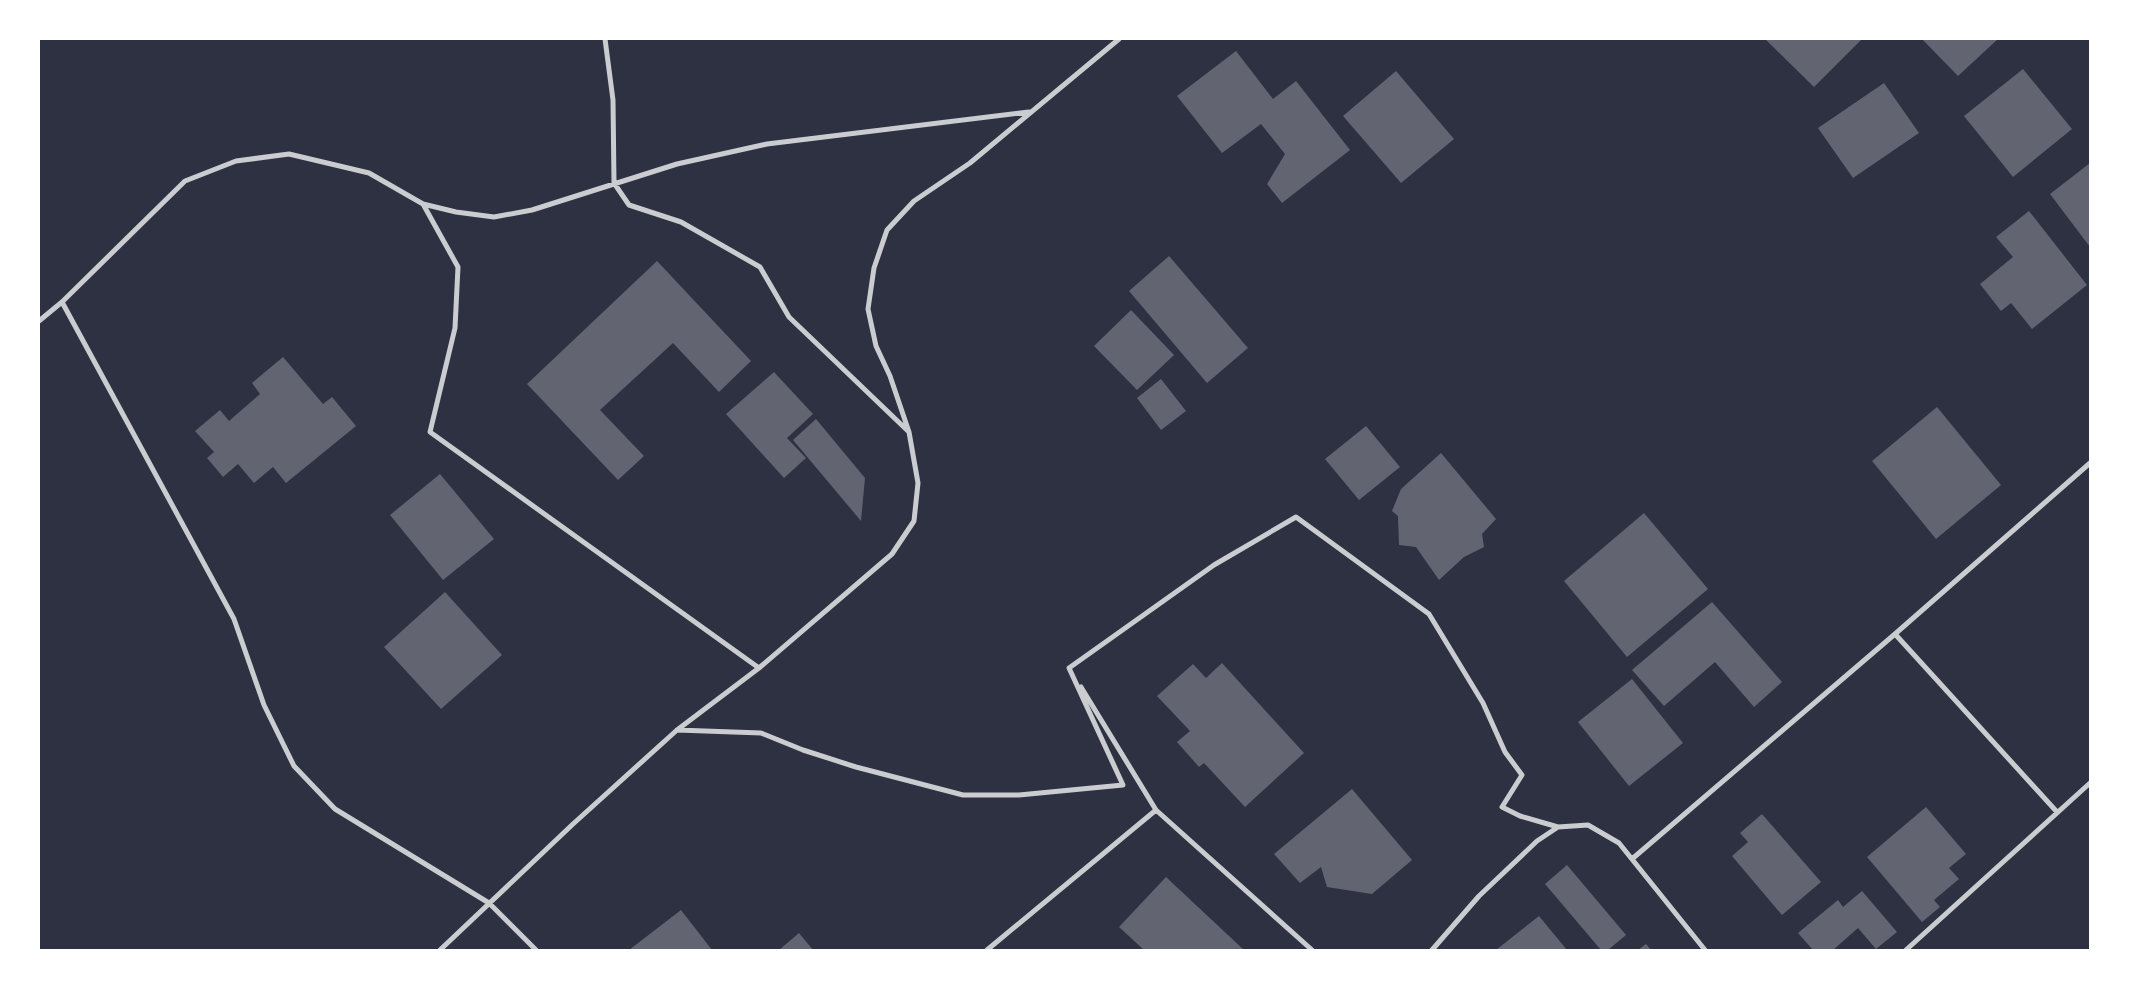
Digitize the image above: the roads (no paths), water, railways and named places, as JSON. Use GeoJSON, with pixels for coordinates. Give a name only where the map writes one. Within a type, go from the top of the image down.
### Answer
{"type":"FeatureCollection","features":[{"type":"Feature","properties":{"kind":"street"},"geometry":{"type":"LineString","coordinates":[[605,39],[613,100],[614,183],[629,205],[681,222],[760,267],[789,317],[909,432]]}},
{"type":"Feature","properties":{"kind":"street"},"geometry":{"type":"LineString","coordinates":[[440,950],[676,730],[759,668],[892,554],[914,521],[918,483],[909,432],[890,376],[876,346],[868,309],[874,268],[887,230],[914,201],[970,163],[1120,39]]}},
{"type":"Feature","properties":{"kind":"street"},"geometry":{"type":"LineString","coordinates":[[39,322],[62,302],[185,181],[236,161],[289,154],[369,173],[423,204],[456,212],[494,217],[532,210],[677,164],[767,144],[1030,112]]}},
{"type":"Feature","properties":{"kind":"street"},"geometry":{"type":"LineString","coordinates":[[423,204],[458,267],[455,328],[430,432],[759,668]]}},
{"type":"Feature","properties":{"kind":"street"},"geometry":{"type":"LineString","coordinates":[[62,302],[234,619],[264,705],[294,766],[335,808],[489,903],[536,950]]}},
{"type":"Feature","properties":{"kind":"street"},"geometry":{"type":"LineString","coordinates":[[1632,859],[1895,634],[2090,463]]}},
{"type":"Feature","properties":{"kind":"street"},"geometry":{"type":"LineString","coordinates":[[1069,668],[1214,565],[1296,517],[1429,614],[1483,703],[1505,752],[1522,775],[1502,807],[1520,816],[1558,828],[1588,825],[1620,843],[1705,950]]}},
{"type":"Feature","properties":{"kind":"street"},"geometry":{"type":"LineString","coordinates":[[1895,634],[2056,812]]}},
{"type":"Feature","properties":{"kind":"street"},"geometry":{"type":"LineString","coordinates":[[676,730],[761,733],[803,750],[856,767],[963,795],[1028,794],[1123,785],[1069,668]]}},
{"type":"Feature","properties":{"kind":"street"},"geometry":{"type":"LineString","coordinates":[[1069,668],[1156,810],[1312,950]]}},
{"type":"Feature","properties":{"kind":"street"},"geometry":{"type":"LineString","coordinates":[[1906,950],[2090,783]]}},
{"type":"Feature","properties":{"kind":"street"},"geometry":{"type":"LineString","coordinates":[[987,950],[1156,810]]}},
{"type":"Feature","properties":{"kind":"street"},"geometry":{"type":"LineString","coordinates":[[1432,950],[1479,896],[1537,841],[1558,828]]}}]}
